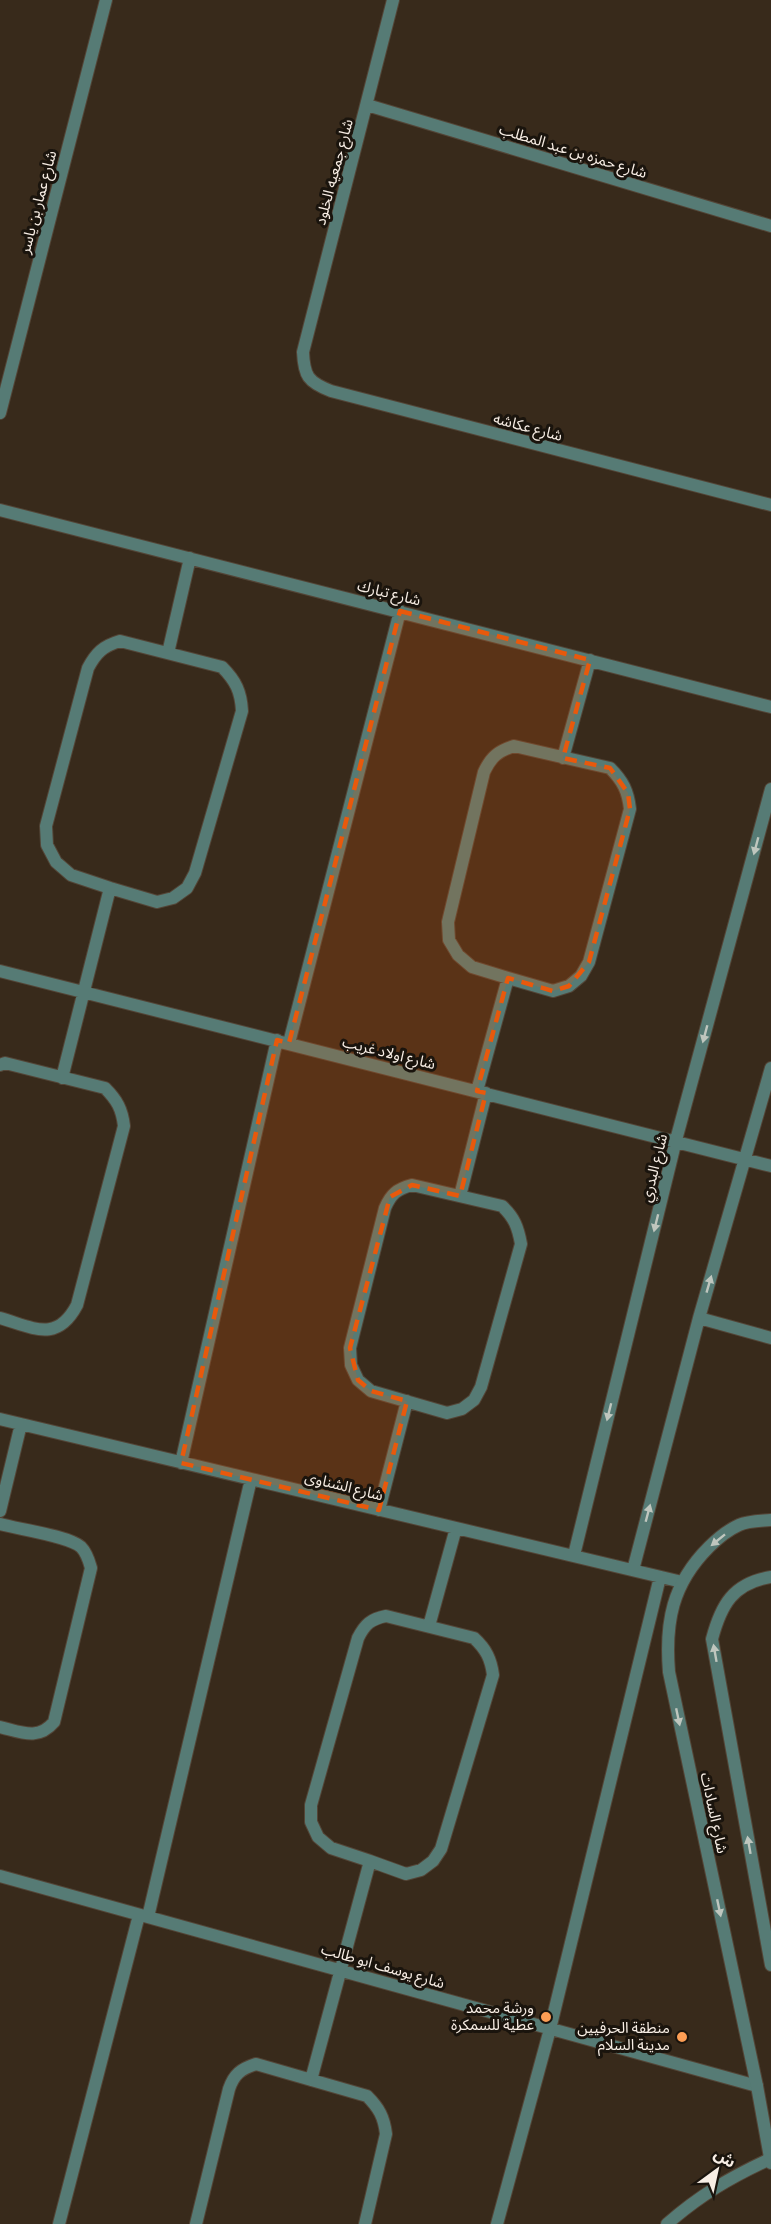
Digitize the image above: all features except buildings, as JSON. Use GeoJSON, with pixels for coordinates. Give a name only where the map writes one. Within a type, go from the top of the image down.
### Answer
{"type":"FeatureCollection","features":[{"type":"Feature","properties":{"kind":"street","name":"شارع عمار بن ياسر"},"geometry":{"type":"LineString","coordinates":[[0,412],[106,0]]}},
{"type":"Feature","properties":{"kind":"street","name":"شارع جمعيه الخلود"},"geometry":{"type":"LineString","coordinates":[[303,352],[393,0]]}},
{"type":"Feature","properties":{"kind":"street","name":"شارع حمزه بن عبد المطلب"},"geometry":{"type":"LineString","coordinates":[[367,105],[771,226]]}},
{"type":"Feature","properties":{"kind":"street","name":"شارع عكاشه"},"geometry":{"type":"LineString","coordinates":[[303,352],[303,370],[314,385],[331,391],[771,505]]}},
{"type":"Feature","properties":{"kind":"street","name":"شارع تبارك"},"geometry":{"type":"LineString","coordinates":[[0,510],[771,707]]}},
{"type":"Feature","properties":{"kind":"street"},"geometry":{"type":"LineString","coordinates":[[168,653],[190,558]]}},
{"type":"Feature","properties":{"kind":"street"},"geometry":{"type":"LineString","coordinates":[[181,1462],[283,1042],[400,611]]}},
{"type":"Feature","properties":{"kind":"street"},"geometry":{"type":"LineString","coordinates":[[120,641],[168,653],[222,667],[234,679],[241,694],[242,711],[195,873],[187,888],[173,898],[157,902],[70,875],[56,862],[47,845],[46,826],[88,668],[95,655],[106,645],[120,641]]}},
{"type":"Feature","properties":{"kind":"street"},"geometry":{"type":"LineString","coordinates":[[563,758],[590,660]]}},
{"type":"Feature","properties":{"kind":"street"},"geometry":{"type":"LineString","coordinates":[[514,746],[563,758],[610,768],[621,779],[628,793],[630,809],[589,962],[581,976],[569,987],[553,991],[472,967],[458,955],[449,940],[448,922],[484,772],[490,759],[501,750],[514,746]]}},
{"type":"Feature","properties":{"kind":"street","name":"شارع البدري"},"geometry":{"type":"LineString","coordinates":[[574,1555],[676,1140],[771,789]]}},
{"type":"Feature","properties":{"kind":"street"},"geometry":{"type":"LineString","coordinates":[[63,1078],[110,888]]}},
{"type":"Feature","properties":{"kind":"street","name":"شارع اولاد غريب"},"geometry":{"type":"LineString","coordinates":[[0,971],[676,1140],[771,1166]]}},
{"type":"Feature","properties":{"kind":"street"},"geometry":{"type":"LineString","coordinates":[[460,1196],[481,1092],[508,978]]}},
{"type":"Feature","properties":{"kind":"street"},"geometry":{"type":"LineString","coordinates":[[0,1065],[5,1063],[105,1088],[115,1098],[122,1111],[124,1126],[77,1305],[70,1318],[58,1328],[44,1332],[0,1318]]}},
{"type":"Feature","properties":{"kind":"street"},"geometry":{"type":"LineString","coordinates":[[633,1570],[699,1318],[771,1068]]}},
{"type":"Feature","properties":{"kind":"street"},"geometry":{"type":"LineString","coordinates":[[412,1185],[460,1196],[502,1206],[512,1216],[519,1229],[521,1244],[481,1387],[474,1400],[462,1409],[447,1413],[371,1391],[358,1380],[351,1365],[350,1348],[385,1208],[390,1197],[400,1188],[412,1185]]}},
{"type":"Feature","properties":{"kind":"street"},"geometry":{"type":"LineString","coordinates":[[699,1318],[771,1338]]}},
{"type":"Feature","properties":{"kind":"street"},"geometry":{"type":"LineString","coordinates":[[379,1510],[407,1401]]}},
{"type":"Feature","properties":{"kind":"street","name":"شارع الشناوى"},"geometry":{"type":"LineString","coordinates":[[0,1419],[682,1582]]}},
{"type":"Feature","properties":{"kind":"street"},"geometry":{"type":"LineString","coordinates":[[0,1511],[21,1425]]}},
{"type":"Feature","properties":{"kind":"street"},"geometry":{"type":"LineString","coordinates":[[59,2224],[144,1916],[251,1479]]}},
{"type":"Feature","properties":{"kind":"street","name":"شارع السادات"},"geometry":{"type":"LineString","coordinates":[[771,1520],[740,1524],[717,1539],[697,1559],[682,1582],[671,1610],[666,1641],[669,1672],[771,2161]]}},
{"type":"Feature","properties":{"kind":"street"},"geometry":{"type":"LineString","coordinates":[[0,1524],[70,1541],[81,1547],[88,1556],[91,1568],[54,1722],[47,1730],[37,1734],[0,1727]]}},
{"type":"Feature","properties":{"kind":"street"},"geometry":{"type":"LineString","coordinates":[[429,1626],[456,1528]]}},
{"type":"Feature","properties":{"kind":"street"},"geometry":{"type":"LineString","coordinates":[[497,2224],[550,2029],[660,1577]]}},
{"type":"Feature","properties":{"kind":"street","name":"شارع السادات"},"geometry":{"type":"LineString","coordinates":[[771,1577],[759,1579],[735,1592],[719,1614],[712,1639],[771,1965]]}},
{"type":"Feature","properties":{"kind":"street"},"geometry":{"type":"LineString","coordinates":[[386,1616],[474,1638],[488,1655],[493,1676],[441,1849],[433,1861],[421,1870],[406,1874],[370,1862],[330,1848],[318,1837],[311,1821],[311,1805],[363,1627],[374,1618],[386,1616]]}},
{"type":"Feature","properties":{"kind":"street"},"geometry":{"type":"LineString","coordinates":[[311,2080],[370,1862]]}},
{"type":"Feature","properties":{"kind":"street","name":"شارع يوسف ابو طالب"},"geometry":{"type":"LineString","coordinates":[[0,1876],[757,2086]]}},
{"type":"Feature","properties":{"kind":"street"},"geometry":{"type":"LineString","coordinates":[[196,2224],[233,2077],[243,2068],[256,2064],[367,2096],[377,2106],[384,2119],[386,2134],[365,2224]]}},
{"type":"Feature","properties":{"kind":"street"},"geometry":{"type":"LineString","coordinates":[[667,2224],[699,2197],[733,2175],[771,2161]]}},
{"type":"Feature","properties":{"kind":"highlighted area"},"geometry":{"type":"Polygon","coordinates":[[[400,611],[590,660],[563,758],[610,768],[628,793],[630,809],[589,962],[569,986],[553,991],[508,978],[477,1091],[486,1093],[460,1196],[412,1185],[390,1197],[350,1348],[358,1380],[371,1391],[407,1401],[379,1510],[181,1463],[277,1040],[289,1043],[400,611]]]}},
{"type":"Feature","properties":{"kind":"place","name":"ورشة محمد عطية للسمكرة"},"geometry":{"type":"Point","coordinates":[546,2017]}},
{"type":"Feature","properties":{"kind":"place","name":"منطقة الحرفيين مدينة السلام"},"geometry":{"type":"Point","coordinates":[682,2037]}}]}
